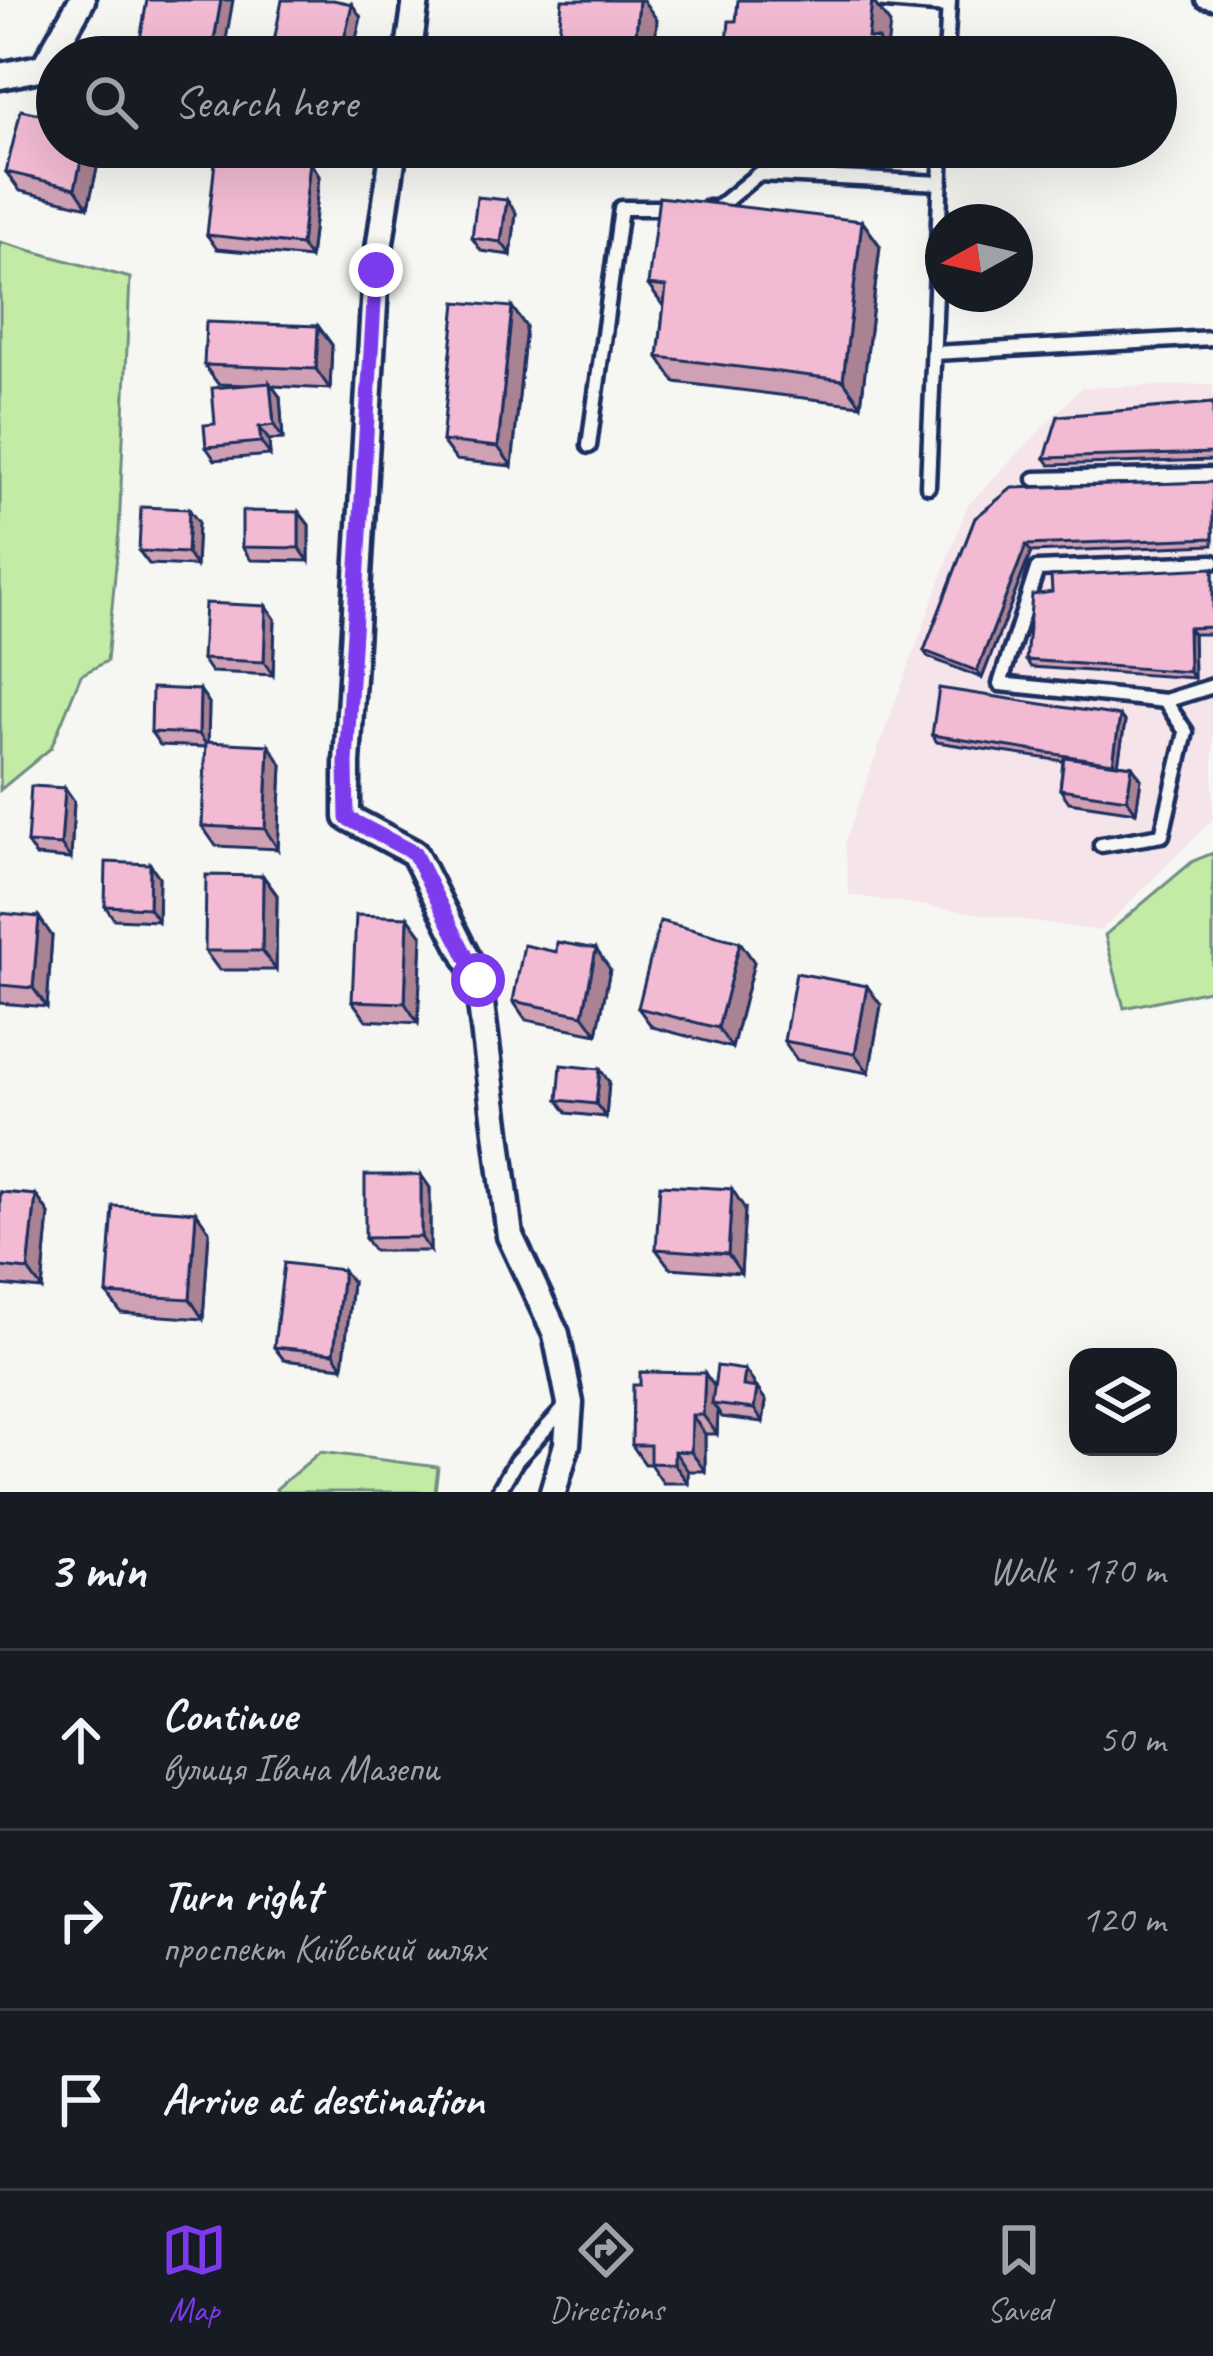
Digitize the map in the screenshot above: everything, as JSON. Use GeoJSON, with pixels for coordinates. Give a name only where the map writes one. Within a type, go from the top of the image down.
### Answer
{"type":"FeatureCollection","features":[{"type":"Feature","properties":{"kind":"street"},"geometry":{"type":"LineString","coordinates":[[62,36],[82,0]]}},
{"type":"Feature","properties":{"kind":"street"},"geometry":{"type":"LineString","coordinates":[[411,36],[416,0]]}},
{"type":"Feature","properties":{"kind":"street"},"geometry":{"type":"LineString","coordinates":[[0,76],[36,69]]}},
{"type":"Feature","properties":{"kind":"street"},"geometry":{"type":"LineString","coordinates":[[391,168],[376,270],[346,763],[347,818],[414,853],[478,980],[510,1236],[556,1334],[569,1403],[567,1444],[553,1492]]}},
{"type":"Feature","properties":{"kind":"lane"},"geometry":{"type":"LineString","coordinates":[[873,0],[948,3],[947,36]]}},
{"type":"Feature","properties":{"kind":"lane"},"geometry":{"type":"LineString","coordinates":[[1203,0],[1213,2]]}},
{"type":"Feature","properties":{"kind":"lane"},"geometry":{"type":"LineString","coordinates":[[928,486],[942,168]]}},
{"type":"Feature","properties":{"kind":"lane"},"geometry":{"type":"LineString","coordinates":[[589,446],[621,208],[717,208],[758,173],[941,183]]}},
{"type":"Feature","properties":{"kind":"lane"},"geometry":{"type":"LineString","coordinates":[[934,353],[1213,338]]}},
{"type":"Feature","properties":{"kind":"lane"},"geometry":{"type":"LineString","coordinates":[[1035,479],[1213,475]]}},
{"type":"Feature","properties":{"kind":"lane"},"geometry":{"type":"LineString","coordinates":[[1213,562],[1037,569],[1000,684],[1165,700],[1213,686]]}},
{"type":"Feature","properties":{"kind":"lane"},"geometry":{"type":"LineString","coordinates":[[1101,844],[1162,835],[1186,732],[1165,700]]}},
{"type":"Feature","properties":{"kind":"lane"},"geometry":{"type":"LineString","coordinates":[[498,1492],[517,1461],[569,1403]]}},
{"type":"Feature","properties":{"kind":"shaded area"},"geometry":{"type":"Polygon","coordinates":[[[1213,384],[1213,819],[1101,931],[849,895],[845,841],[967,506],[1081,388],[1213,384]]]}},
{"type":"Feature","properties":{"kind":"green space"},"geometry":{"type":"Polygon","coordinates":[[[0,242],[130,278],[119,532],[107,661],[81,675],[51,748],[0,790],[0,242]]]}},
{"type":"Feature","properties":{"kind":"green space"},"geometry":{"type":"Polygon","coordinates":[[[1213,853],[1213,989],[1124,1008],[1105,935],[1193,861],[1213,853]]]}},
{"type":"Feature","properties":{"kind":"green space"},"geometry":{"type":"Polygon","coordinates":[[[320,1452],[438,1467],[435,1492],[277,1492],[320,1452]]]}},
{"type":"Feature","properties":{"kind":"building"},"geometry":{"type":"Polygon","coordinates":[[[147,0],[221,0],[215,36],[141,36],[147,0]]]}},
{"type":"Feature","properties":{"kind":"building"},"geometry":{"type":"Polygon","coordinates":[[[282,0],[352,4],[345,36],[275,36],[282,0]]]}},
{"type":"Feature","properties":{"kind":"building"},"geometry":{"type":"Polygon","coordinates":[[[562,0],[639,0],[636,36],[559,36],[562,0]]]}},
{"type":"Feature","properties":{"kind":"building"},"geometry":{"type":"Polygon","coordinates":[[[738,0],[872,0],[868,36],[728,36],[729,21],[736,21],[738,0]]]}},
{"type":"Feature","properties":{"kind":"building"},"geometry":{"type":"Polygon","coordinates":[[[21,110],[36,113],[36,168],[79,168],[75,188],[6,172],[21,110]]]}},
{"type":"Feature","properties":{"kind":"building"},"geometry":{"type":"Polygon","coordinates":[[[214,168],[309,168],[301,245],[207,235],[214,168]]]}},
{"type":"Feature","properties":{"kind":"building"},"geometry":{"type":"Polygon","coordinates":[[[477,197],[507,200],[501,242],[472,238],[477,197]]]}},
{"type":"Feature","properties":{"kind":"building"},"geometry":{"type":"Polygon","coordinates":[[[659,197],[862,221],[843,380],[658,357],[666,287],[648,285],[659,197]]]}},
{"type":"Feature","properties":{"kind":"building"},"geometry":{"type":"Polygon","coordinates":[[[456,302],[512,307],[498,447],[442,441],[456,302]]]}},
{"type":"Feature","properties":{"kind":"building"},"geometry":{"type":"Polygon","coordinates":[[[206,322],[318,326],[316,369],[204,365],[206,322]]]}},
{"type":"Feature","properties":{"kind":"building"},"geometry":{"type":"Polygon","coordinates":[[[270,383],[274,425],[259,427],[261,442],[206,447],[204,425],[215,424],[212,388],[270,383]]]}},
{"type":"Feature","properties":{"kind":"building"},"geometry":{"type":"Polygon","coordinates":[[[1213,403],[1213,453],[1045,458],[1058,416],[1213,403]]]}},
{"type":"Feature","properties":{"kind":"building"},"geometry":{"type":"Polygon","coordinates":[[[1213,482],[1213,538],[1026,545],[977,671],[924,651],[975,518],[1012,488],[1213,482]]]}},
{"type":"Feature","properties":{"kind":"building"},"geometry":{"type":"Polygon","coordinates":[[[141,507],[189,509],[187,553],[139,551],[141,507]]]}},
{"type":"Feature","properties":{"kind":"building"},"geometry":{"type":"Polygon","coordinates":[[[242,511],[299,512],[299,548],[242,547],[242,511]]]}},
{"type":"Feature","properties":{"kind":"building"},"geometry":{"type":"Polygon","coordinates":[[[1213,568],[1213,627],[1188,628],[1189,672],[1026,660],[1032,595],[1052,592],[1051,576],[1213,568]]]}},
{"type":"Feature","properties":{"kind":"building"},"geometry":{"type":"Polygon","coordinates":[[[205,603],[266,606],[264,662],[202,659],[205,603]]]}},
{"type":"Feature","properties":{"kind":"building"},"geometry":{"type":"Polygon","coordinates":[[[152,688],[200,690],[199,734],[151,732],[152,688]]]}},
{"type":"Feature","properties":{"kind":"building"},"geometry":{"type":"Polygon","coordinates":[[[939,688],[1120,716],[1113,763],[932,735],[939,688]]]}},
{"type":"Feature","properties":{"kind":"building"},"geometry":{"type":"Polygon","coordinates":[[[206,742],[269,745],[265,829],[202,826],[206,742]]]}},
{"type":"Feature","properties":{"kind":"building"},"geometry":{"type":"Polygon","coordinates":[[[1064,757],[1132,766],[1127,799],[1060,789],[1064,757]]]}},
{"type":"Feature","properties":{"kind":"building"},"geometry":{"type":"Polygon","coordinates":[[[31,786],[65,788],[61,845],[27,843],[31,786]]]}},
{"type":"Feature","properties":{"kind":"building"},"geometry":{"type":"Polygon","coordinates":[[[106,862],[150,864],[149,908],[105,906],[106,862]]]}},
{"type":"Feature","properties":{"kind":"building"},"geometry":{"type":"Polygon","coordinates":[[[206,875],[263,876],[262,951],[205,951],[206,875]]]}},
{"type":"Feature","properties":{"kind":"building"},"geometry":{"type":"Polygon","coordinates":[[[0,913],[39,917],[33,988],[0,985],[0,913]]]}},
{"type":"Feature","properties":{"kind":"building"},"geometry":{"type":"Polygon","coordinates":[[[356,915],[408,917],[405,1003],[352,1001],[356,915]]]}},
{"type":"Feature","properties":{"kind":"building"},"geometry":{"type":"Polygon","coordinates":[[[660,921],[740,942],[718,1028],[638,1008],[660,921]]]}},
{"type":"Feature","properties":{"kind":"building"},"geometry":{"type":"Polygon","coordinates":[[[557,942],[596,949],[583,1015],[513,1001],[524,945],[556,952],[557,942]]]}},
{"type":"Feature","properties":{"kind":"building"},"geometry":{"type":"Polygon","coordinates":[[[796,973],[867,986],[855,1054],[784,1041],[796,973]]]}},
{"type":"Feature","properties":{"kind":"building"},"geometry":{"type":"Polygon","coordinates":[[[561,1065],[600,1069],[596,1104],[558,1100],[561,1065]]]}},
{"type":"Feature","properties":{"kind":"building"},"geometry":{"type":"Polygon","coordinates":[[[365,1175],[421,1175],[421,1237],[365,1238],[365,1175]]]}},
{"type":"Feature","properties":{"kind":"building"},"geometry":{"type":"Polygon","coordinates":[[[660,1185],[732,1189],[728,1254],[656,1249],[660,1185]]]}},
{"type":"Feature","properties":{"kind":"building"},"geometry":{"type":"Polygon","coordinates":[[[0,1192],[36,1195],[28,1270],[0,1267],[0,1192]]]}},
{"type":"Feature","properties":{"kind":"building"},"geometry":{"type":"Polygon","coordinates":[[[113,1206],[196,1212],[190,1299],[107,1294],[113,1206]]]}},
{"type":"Feature","properties":{"kind":"building"},"geometry":{"type":"Polygon","coordinates":[[[284,1263],[343,1270],[334,1353],[274,1347],[284,1263]]]}},
{"type":"Feature","properties":{"kind":"building"},"geometry":{"type":"Polygon","coordinates":[[[717,1366],[745,1370],[743,1386],[757,1388],[754,1409],[712,1404],[717,1366]]]}},
{"type":"Feature","properties":{"kind":"building"},"geometry":{"type":"Polygon","coordinates":[[[640,1372],[705,1373],[703,1415],[692,1415],[691,1452],[674,1451],[674,1464],[650,1463],[650,1445],[632,1445],[633,1385],[640,1385],[640,1372]]]}},
{"type":"Feature","properties":{"kind":"route"},"geometry":{"type":"LineString","coordinates":[[376,270],[346,763],[347,818],[414,853],[478,980]]}}]}
